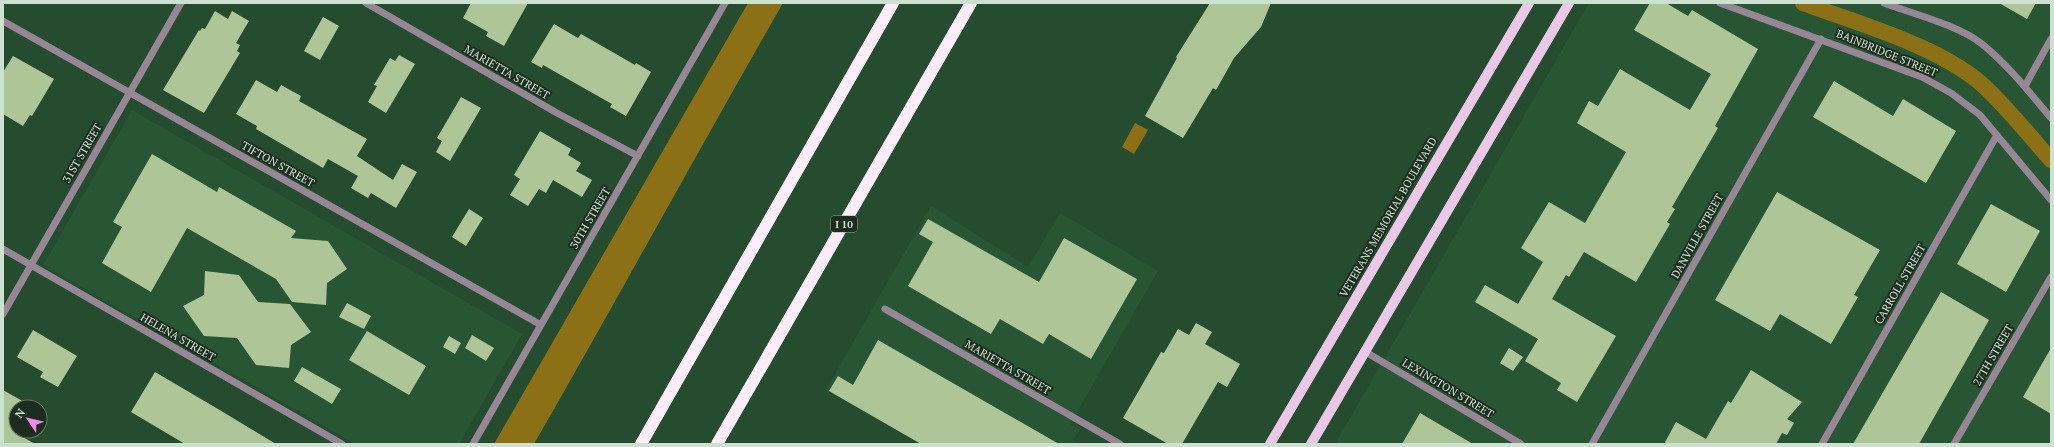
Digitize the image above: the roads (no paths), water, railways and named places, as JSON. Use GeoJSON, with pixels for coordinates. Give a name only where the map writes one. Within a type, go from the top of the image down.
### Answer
{"type":"FeatureCollection","features":[{"type":"Feature","properties":{"kind":"highway"},"geometry":{"type":"LineString","coordinates":[[641,444],[893,3]]}},
{"type":"Feature","properties":{"kind":"highway","name":"I 10"},"geometry":{"type":"LineString","coordinates":[[717,444],[971,3]]}},
{"type":"Feature","properties":{"kind":"main road","name":"VETERANS MEMORIAL BOULEVARD"},"geometry":{"type":"LineString","coordinates":[[1270,444],[1529,3]]}},
{"type":"Feature","properties":{"kind":"main road"},"geometry":{"type":"LineString","coordinates":[[1311,444],[1568,3]]}},
{"type":"Feature","properties":{"kind":"street","name":"31ST STREET"},"geometry":{"type":"LineString","coordinates":[[3,314],[180,3]]}},
{"type":"Feature","properties":{"kind":"street","name":"MARIETTA STREET"},"geometry":{"type":"LineString","coordinates":[[366,3],[557,113],[638,156]]}},
{"type":"Feature","properties":{"kind":"street","name":"30TH STREET"},"geometry":{"type":"LineString","coordinates":[[473,444],[725,3]]}},
{"type":"Feature","properties":{"kind":"street","name":"BAINBRIDGE STREET"},"geometry":{"type":"LineString","coordinates":[[1720,3],[1821,38],[1922,77],[1951,93],[1980,115],[2051,200]]}},
{"type":"Feature","properties":{"kind":"street"},"geometry":{"type":"LineString","coordinates":[[1884,3],[1963,32],[1982,44],[2025,86],[2051,118]]}},
{"type":"Feature","properties":{"kind":"street","name":"TIFTON STREET"},"geometry":{"type":"LineString","coordinates":[[3,22],[541,325]]}},
{"type":"Feature","properties":{"kind":"street","name":"DANVILLE STREET"},"geometry":{"type":"LineString","coordinates":[[1592,444],[1821,38]]}},
{"type":"Feature","properties":{"kind":"street"},"geometry":{"type":"LineString","coordinates":[[2025,86],[2051,39]]}},
{"type":"Feature","properties":{"kind":"street","name":"CARROLL STREET"},"geometry":{"type":"LineString","coordinates":[[1822,444],[1997,135]]}},
{"type":"Feature","properties":{"kind":"street","name":"HELENA STREET"},"geometry":{"type":"LineString","coordinates":[[3,249],[342,444]]}},
{"type":"Feature","properties":{"kind":"street","name":"27TH STREET"},"geometry":{"type":"LineString","coordinates":[[1954,444],[2051,276]]}},
{"type":"Feature","properties":{"kind":"street","name":"MARIETTA STREET"},"geometry":{"type":"LineString","coordinates":[[885,309],[1120,444]]}},
{"type":"Feature","properties":{"kind":"street","name":"LEXINGTON STREET"},"geometry":{"type":"LineString","coordinates":[[1364,351],[1521,444]]}},
{"type":"Feature","properties":{"kind":"waterway"},"geometry":{"type":"LineString","coordinates":[[1803,3],[1899,38],[1947,60],[1968,73],[2003,105],[2051,160]]}}]}
